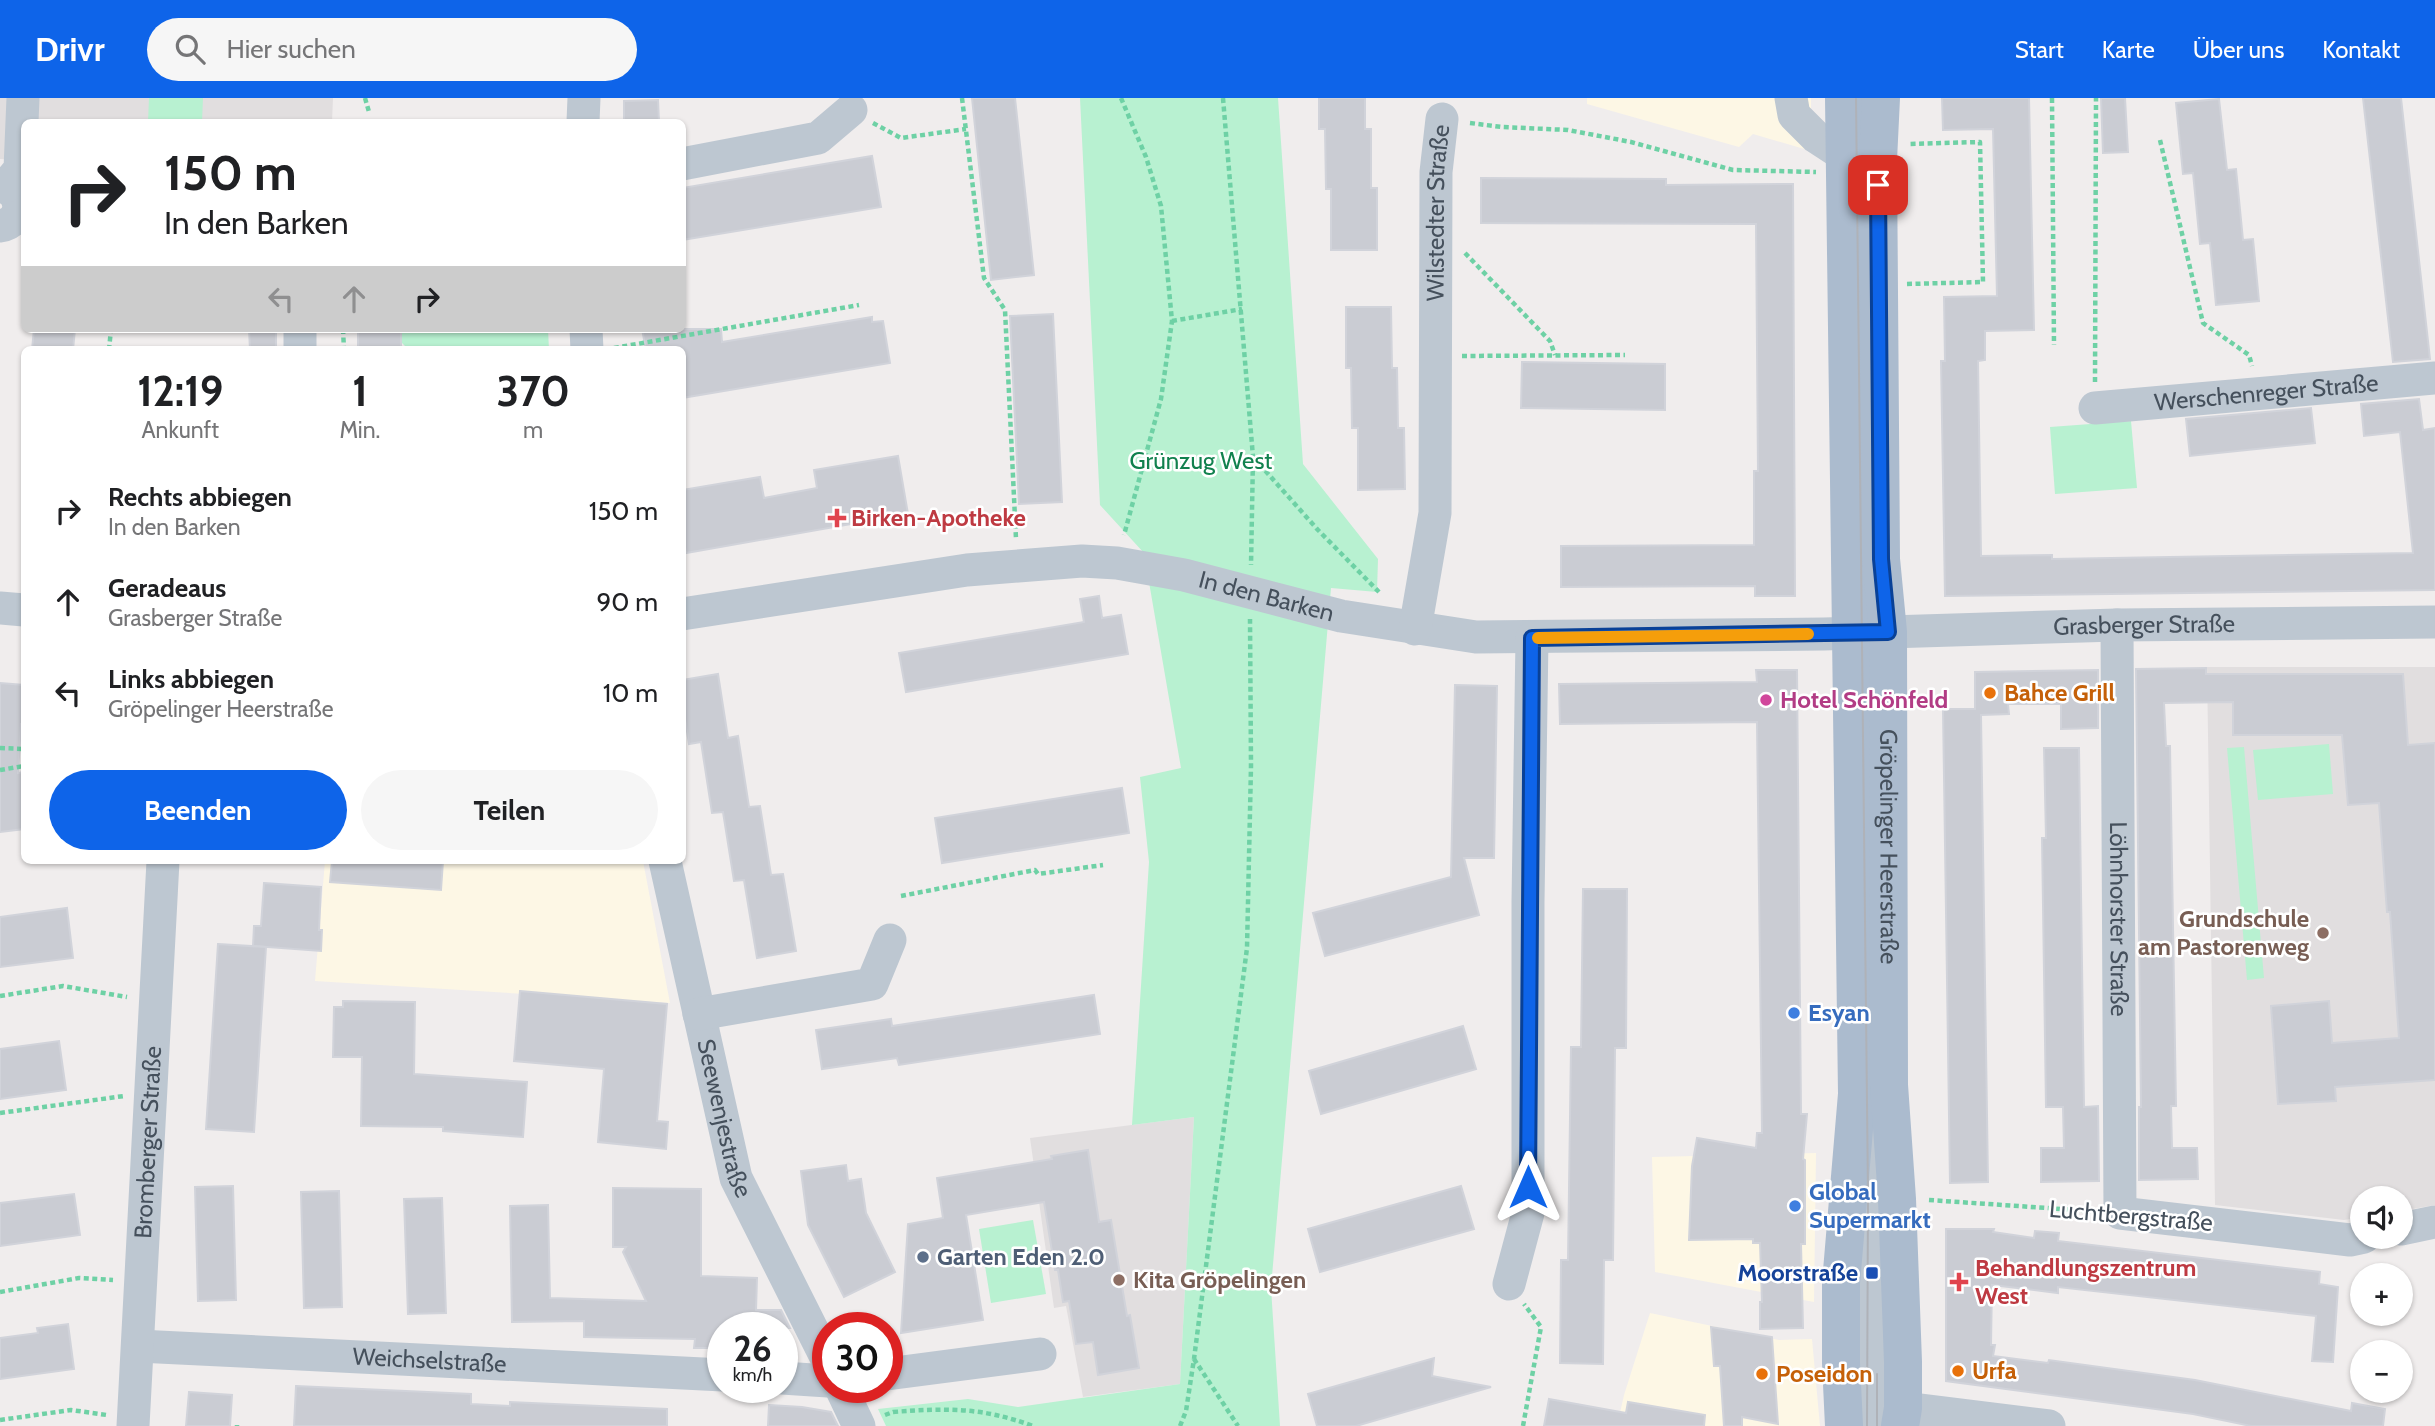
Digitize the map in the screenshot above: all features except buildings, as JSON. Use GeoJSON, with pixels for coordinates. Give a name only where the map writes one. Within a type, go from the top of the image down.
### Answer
{"type":"FeatureCollection","features":[{"type":"Feature","properties":{"kind":"main road","name":"Gröpelinger Heerstraße"},"geometry":{"type":"LineString","coordinates":[[1844,98],[1879,285],[1881,559],[1869,632],[1857,1094],[1841,1283],[1841,1363],[1877,1421]]}},
{"type":"Feature","properties":{"kind":"main road","name":"Gröpelinger Heerstraße"},"geometry":{"type":"LineString","coordinates":[[1877,1421],[1897,1199],[1889,1085],[1869,632],[1856,158],[1881,98]]}},
{"type":"Feature","properties":{"kind":"street"},"geometry":{"type":"LineString","coordinates":[[583,119],[584,98]]}},
{"type":"Feature","properties":{"kind":"street"},"geometry":{"type":"LineString","coordinates":[[1791,98],[1794,115],[1816,136],[1856,158]]}},
{"type":"Feature","properties":{"kind":"street"},"geometry":{"type":"LineString","coordinates":[[1862,98],[1877,1421],[2049,1426]]}},
{"type":"Feature","properties":{"kind":"street"},"geometry":{"type":"LineString","coordinates":[[0,226],[15,219],[20,208],[16,195],[2,187],[20,169],[15,101]]}},
{"type":"Feature","properties":{"kind":"street"},"geometry":{"type":"LineString","coordinates":[[686,163],[818,138],[851,110]]}},
{"type":"Feature","properties":{"kind":"street","name":"Wilstedter Straße"},"geometry":{"type":"LineString","coordinates":[[1415,629],[1435,513],[1436,172],[1442,119]]}},
{"type":"Feature","properties":{"kind":"street","name":"Werschenreger Straße"},"geometry":{"type":"LineString","coordinates":[[2095,408],[2435,378]]}},
{"type":"Feature","properties":{"kind":"street","name":"In den Barken"},"geometry":{"type":"LineString","coordinates":[[686,613],[967,570],[1082,561],[1116,563],[1184,575],[1341,616],[1476,637],[1869,632]]}},
{"type":"Feature","properties":{"kind":"street"},"geometry":{"type":"LineString","coordinates":[[0,608],[21,610]]}},
{"type":"Feature","properties":{"kind":"street","name":"Grasberger Straße"},"geometry":{"type":"LineString","coordinates":[[1869,632],[2117,625],[2435,622]]}},
{"type":"Feature","properties":{"kind":"street","name":"Löhnhorster Straße"},"geometry":{"type":"LineString","coordinates":[[2117,625],[2120,1213]]}},
{"type":"Feature","properties":{"kind":"street"},"geometry":{"type":"LineString","coordinates":[[1509,1284],[1528,1213],[1528,902],[1532,638]]}},
{"type":"Feature","properties":{"kind":"street","name":"Bromberger Straße"},"geometry":{"type":"LineString","coordinates":[[133,1422],[163,864]]}},
{"type":"Feature","properties":{"kind":"street","name":"Seewenjestraße"},"geometry":{"type":"LineString","coordinates":[[666,864],[736,1178],[812,1329]]}},
{"type":"Feature","properties":{"kind":"street"},"geometry":{"type":"LineString","coordinates":[[699,1014],[872,984],[890,940]]}},
{"type":"Feature","properties":{"kind":"street"},"geometry":{"type":"LineString","coordinates":[[1857,1094],[1872,1136]]}},
{"type":"Feature","properties":{"kind":"street","name":"Luchtbergstraße"},"geometry":{"type":"LineString","coordinates":[[2120,1213],[2350,1240]]}},
{"type":"Feature","properties":{"kind":"street"},"geometry":{"type":"LineString","coordinates":[[2413,1227],[2435,1222]]}},
{"type":"Feature","properties":{"kind":"street","name":"Weichselstraße"},"geometry":{"type":"LineString","coordinates":[[138,1346],[707,1374]]}},
{"type":"Feature","properties":{"kind":"street"},"geometry":{"type":"LineString","coordinates":[[903,1372],[1040,1354]]}},
{"type":"Feature","properties":{"kind":"street"},"geometry":{"type":"LineString","coordinates":[[848,1403],[858,1425]]}},
{"type":"Feature","properties":{"kind":"path"},"geometry":{"type":"LineString","coordinates":[[365,98],[369,112]]}},
{"type":"Feature","properties":{"kind":"path"},"geometry":{"type":"LineString","coordinates":[[962,98],[984,278],[1005,310],[1017,565]]}},
{"type":"Feature","properties":{"kind":"path"},"geometry":{"type":"LineString","coordinates":[[1116,563],[1161,399],[1172,321],[1161,206],[1146,157],[1121,98]]}},
{"type":"Feature","properties":{"kind":"path"},"geometry":{"type":"LineString","coordinates":[[1180,1426],[1186,1411],[1194,1359],[1247,948],[1253,457],[1223,98]]}},
{"type":"Feature","properties":{"kind":"path"},"geometry":{"type":"LineString","coordinates":[[2052,98],[2054,345]]}},
{"type":"Feature","properties":{"kind":"path"},"geometry":{"type":"LineString","coordinates":[[2095,98],[2095,408]]}},
{"type":"Feature","properties":{"kind":"path"},"geometry":{"type":"LineString","coordinates":[[851,110],[901,138],[966,129]]}},
{"type":"Feature","properties":{"kind":"path","name":"Wilstedter Straße"},"geometry":{"type":"LineString","coordinates":[[1442,119],[1502,127],[1568,130],[1630,142],[1733,170],[1980,142],[1983,282],[1879,285]]}},
{"type":"Feature","properties":{"kind":"path"},"geometry":{"type":"LineString","coordinates":[[2160,140],[2203,323],[2249,355],[2258,394]]}},
{"type":"Feature","properties":{"kind":"path"},"geometry":{"type":"LineString","coordinates":[[1436,232],[1455,242],[1550,341],[1555,355]]}},
{"type":"Feature","properties":{"kind":"path"},"geometry":{"type":"LineString","coordinates":[[626,346],[859,305]]}},
{"type":"Feature","properties":{"kind":"path"},"geometry":{"type":"LineString","coordinates":[[1172,321],[1242,310]]}},
{"type":"Feature","properties":{"kind":"path"},"geometry":{"type":"LineString","coordinates":[[1435,356],[1625,355]]}},
{"type":"Feature","properties":{"kind":"path"},"geometry":{"type":"LineString","coordinates":[[1253,457],[1318,530],[1415,629]]}},
{"type":"Feature","properties":{"kind":"path"},"geometry":{"type":"LineString","coordinates":[[0,748],[21,749]]}},
{"type":"Feature","properties":{"kind":"path"},"geometry":{"type":"LineString","coordinates":[[0,770],[21,766]]}},
{"type":"Feature","properties":{"kind":"path"},"geometry":{"type":"LineString","coordinates":[[901,895],[1035,870],[1038,874],[1103,865]]}},
{"type":"Feature","properties":{"kind":"path"},"geometry":{"type":"LineString","coordinates":[[0,996],[63,986],[156,1003]]}},
{"type":"Feature","properties":{"kind":"path"},"geometry":{"type":"LineString","coordinates":[[0,1113],[151,1092]]}},
{"type":"Feature","properties":{"kind":"path","name":"Luchtbergstraße"},"geometry":{"type":"LineString","coordinates":[[1897,1199],[2120,1213]]}},
{"type":"Feature","properties":{"kind":"path"},"geometry":{"type":"LineString","coordinates":[[0,1292],[79,1278],[142,1282]]}},
{"type":"Feature","properties":{"kind":"path"},"geometry":{"type":"LineString","coordinates":[[1509,1284],[1541,1327],[1522,1426]]}},
{"type":"Feature","properties":{"kind":"path"},"geometry":{"type":"LineString","coordinates":[[1194,1359],[1238,1426]]}},
{"type":"Feature","properties":{"kind":"path"},"geometry":{"type":"LineString","coordinates":[[858,1425],[893,1412],[950,1408],[1004,1416],[1033,1426]]}},
{"type":"Feature","properties":{"kind":"path"},"geometry":{"type":"LineString","coordinates":[[0,1420],[71,1410],[133,1422]]}},
{"type":"Feature","properties":{"kind":"shaded area"},"geometry":{"type":"Polygon","coordinates":[[[0,98],[333,98],[332,119],[21,119],[21,160],[0,159],[0,98]]]}},
{"type":"Feature","properties":{"kind":"shaded area"},"geometry":{"type":"Polygon","coordinates":[[[1587,98],[1811,98],[1811,151],[1753,134],[1739,147],[1587,104],[1587,98]]]}},
{"type":"Feature","properties":{"kind":"shaded area","name":"Grundschule am Pastorenweg"},"geometry":{"type":"Polygon","coordinates":[[[2207,667],[2435,667],[2435,1205],[2413,1209],[2413,1186],[2350,1186],[2350,1219],[2344,1220],[2215,1205],[2207,667]]]}},
{"type":"Feature","properties":{"kind":"shaded area"},"geometry":{"type":"Polygon","coordinates":[[[325,864],[644,864],[670,1003],[315,981],[325,864]]]}},
{"type":"Feature","properties":{"kind":"shaded area","name":"Kita Gröpelingen"},"geometry":{"type":"Polygon","coordinates":[[[1194,1117],[1180,1384],[1083,1397],[1066,1306],[1054,1308],[1030,1138],[1194,1117]]]}},
{"type":"Feature","properties":{"kind":"shaded area"},"geometry":{"type":"Polygon","coordinates":[[[1816,1153],[1814,1302],[1655,1272],[1652,1157],[1816,1153]]]}},
{"type":"Feature","properties":{"kind":"shaded area"},"geometry":{"type":"Polygon","coordinates":[[[1650,1313],[1779,1340],[1812,1339],[1820,1426],[1617,1426],[1650,1313]]]}},
{"type":"Feature","properties":{"kind":"green space"},"geometry":{"type":"Polygon","coordinates":[[[149,98],[203,98],[202,119],[148,119],[149,98]]]}},
{"type":"Feature","properties":{"kind":"green space","name":"Grünzug West"},"geometry":{"type":"Polygon","coordinates":[[[1080,98],[1278,98],[1303,464],[1378,559],[1377,592],[1331,588],[1271,1288],[1280,1426],[886,1426],[878,1409],[968,1399],[1018,1407],[1180,1384],[1194,1117],[1132,1125],[1149,862],[1140,777],[1181,768],[1144,553],[1100,505],[1080,98]]]}},
{"type":"Feature","properties":{"kind":"green space"},"geometry":{"type":"Polygon","coordinates":[[[402,333],[548,333],[549,346],[405,346],[402,343],[402,333]]]}},
{"type":"Feature","properties":{"kind":"green space"},"geometry":{"type":"Polygon","coordinates":[[[2131,421],[2137,488],[2055,494],[2050,427],[2131,421]]]}},
{"type":"Feature","properties":{"kind":"green space"},"geometry":{"type":"Polygon","coordinates":[[[2329,744],[2333,794],[2258,800],[2253,750],[2329,744]]]}},
{"type":"Feature","properties":{"kind":"green space"},"geometry":{"type":"Polygon","coordinates":[[[2244,747],[2264,978],[2247,980],[2227,748],[2244,747]]]}},
{"type":"Feature","properties":{"kind":"green space"},"geometry":{"type":"Polygon","coordinates":[[[1033,1220],[1046,1294],[991,1303],[979,1229],[1033,1220]]]}},
{"type":"Feature","properties":{"kind":"tram line"},"geometry":{"type":"LineString","coordinates":[[1856,98],[1868,1194],[1867,1426]]}},
{"type":"Feature","properties":{"kind":"tram line"},"geometry":{"type":"LineString","coordinates":[[1877,1374],[1877,1426]]}},
{"type":"Feature","properties":{"kind":"slow traffic"},"geometry":{"type":"LineString","coordinates":[[1538,638],[1808,634]]}},
{"type":"Feature","properties":{"kind":"place","name":"Birken-Apotheke"},"geometry":{"type":"Point","coordinates":[837,518]}},
{"type":"Feature","properties":{"kind":"place","name":"Bahce Grill"},"geometry":{"type":"Point","coordinates":[1990,693]}},
{"type":"Feature","properties":{"kind":"place","name":"Hotel Schönfeld"},"geometry":{"type":"Point","coordinates":[1766,700]}},
{"type":"Feature","properties":{"kind":"place","name":"Grundschule am Pastorenweg"},"geometry":{"type":"Point","coordinates":[2323,933]}},
{"type":"Feature","properties":{"kind":"place","name":"Esyan"},"geometry":{"type":"Point","coordinates":[1794,1013]}},
{"type":"Feature","properties":{"kind":"place","name":"Global Supermarkt"},"geometry":{"type":"Point","coordinates":[1795,1206]}},
{"type":"Feature","properties":{"kind":"place","name":"Garten Eden 2.0"},"geometry":{"type":"Point","coordinates":[923,1257]}},
{"type":"Feature","properties":{"kind":"place","name":"Moorstraße"},"geometry":{"type":"Point","coordinates":[1872,1273]}},
{"type":"Feature","properties":{"kind":"place","name":"Kita Gröpelingen"},"geometry":{"type":"Point","coordinates":[1119,1280]}},
{"type":"Feature","properties":{"kind":"place","name":"Behandlungszentrum West"},"geometry":{"type":"Point","coordinates":[1959,1282]}},
{"type":"Feature","properties":{"kind":"place","name":"Urfa"},"geometry":{"type":"Point","coordinates":[1958,1371]}},
{"type":"Feature","properties":{"kind":"place","name":"Poseidon"},"geometry":{"type":"Point","coordinates":[1762,1374]}},
{"type":"Feature","properties":{"kind":"route"},"geometry":{"type":"LineString","coordinates":[[1528,1187],[1532,638],[1888,632],[1881,559],[1878,185]]}}]}
